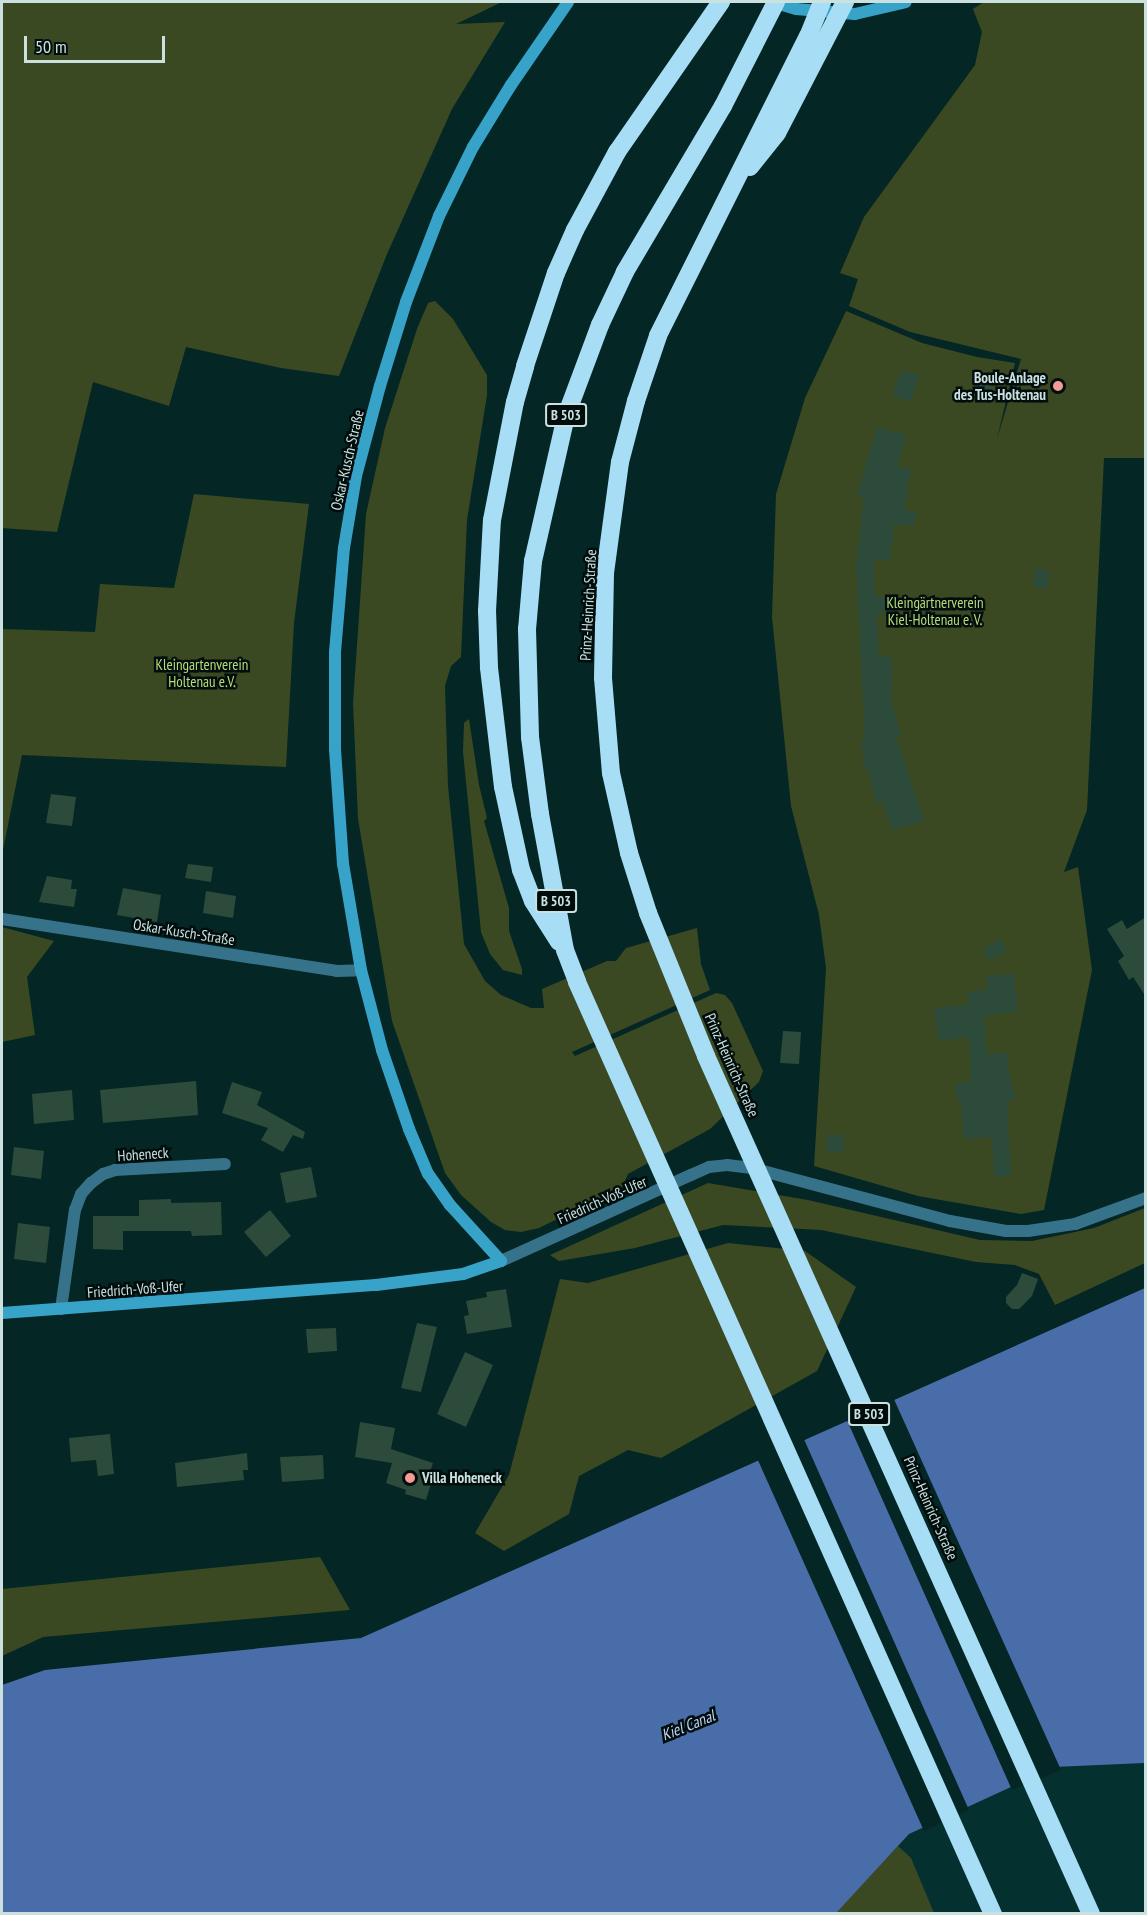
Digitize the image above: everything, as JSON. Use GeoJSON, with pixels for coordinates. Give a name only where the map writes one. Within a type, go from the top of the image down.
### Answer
{"type":"FeatureCollection","features":[{"type":"Feature","properties":{"kind":"highway","name":"B 503"},"geometry":{"type":"LineString","coordinates":[[721,2],[617,152],[574,230],[556,273],[525,366],[504,456],[489,551],[488,623],[494,727],[503,787],[521,870],[533,901],[565,950],[617,1077],[993,1914]]}},
{"type":"Feature","properties":{"kind":"highway","name":"B 503"},"geometry":{"type":"LineString","coordinates":[[565,950],[540,814],[530,737],[527,629],[533,561],[548,490],[566,416],[600,325],[645,235],[723,106],[767,22],[774,2]]}},
{"type":"Feature","properties":{"kind":"highway"},"geometry":{"type":"LineString","coordinates":[[818,37],[822,2]]}},
{"type":"Feature","properties":{"kind":"highway"},"geometry":{"type":"LineString","coordinates":[[818,37],[845,2]]}},
{"type":"Feature","properties":{"kind":"highway","name":"Prinz-Heinrich-Straße"},"geometry":{"type":"LineString","coordinates":[[818,37],[777,133],[728,194],[658,336],[636,401],[620,462],[605,573],[603,678],[611,773],[629,854],[648,913],[706,1056],[1091,1914]]}},
{"type":"Feature","properties":{"kind":"street","name":"Oskar-Kusch-Straße"},"geometry":{"type":"LineString","coordinates":[[505,1259],[450,1205],[428,1174],[409,1130],[382,1050],[361,970],[342,864],[335,749],[334,652],[344,548],[356,476],[406,302],[439,216],[489,120],[568,2]]}},
{"type":"Feature","properties":{"kind":"street"},"geometry":{"type":"LineString","coordinates":[[774,2],[796,9],[855,14],[906,2]]}},
{"type":"Feature","properties":{"kind":"street","name":"Oskar-Kusch-Straße"},"geometry":{"type":"LineString","coordinates":[[2,919],[337,971],[361,970]]}},
{"type":"Feature","properties":{"kind":"street","name":"Hoheneck"},"geometry":{"type":"LineString","coordinates":[[61,1309],[75,1210],[81,1194],[91,1184],[103,1174],[115,1170],[225,1164]]}},
{"type":"Feature","properties":{"kind":"street","name":"Friedrich-Voß-Ufer"},"geometry":{"type":"LineString","coordinates":[[2,1314],[381,1285],[463,1274],[505,1259],[709,1167],[727,1165],[752,1168],[950,1221],[1006,1231],[1028,1231],[1075,1224],[1146,1198]]}},
{"type":"Feature","properties":{"kind":"shaded area"},"geometry":{"type":"Polygon","coordinates":[[[1145,1763],[1145,1913],[836,1912],[909,1834],[1054,1767],[1145,1763]]]}},
{"type":"Feature","properties":{"kind":"green space"},"geometry":{"type":"Polygon","coordinates":[[[2,2],[502,2],[456,24],[505,22],[452,109],[387,254],[339,376],[281,368],[186,347],[169,406],[93,382],[57,532],[2,528],[2,2]]]}},
{"type":"Feature","properties":{"kind":"green space","name":"Kleingärtnerverein Kiel-Holtenau e. V."},"geometry":{"type":"Polygon","coordinates":[[[984,2],[1145,2],[1145,458],[1104,458],[1087,810],[1064,872],[1078,867],[1092,970],[1044,1210],[1021,1214],[918,1196],[814,1166],[826,968],[819,915],[791,806],[772,617],[776,494],[805,398],[846,311],[922,343],[977,357],[1015,363],[997,439],[1021,359],[910,332],[849,306],[858,279],[840,273],[864,217],[975,65],[982,32],[973,9],[984,2]]]}},
{"type":"Feature","properties":{"kind":"green space"},"geometry":{"type":"Polygon","coordinates":[[[435,301],[453,319],[487,375],[487,395],[467,520],[461,657],[451,666],[445,686],[448,786],[464,944],[485,981],[501,995],[531,1008],[544,1008],[542,989],[607,961],[616,961],[626,948],[697,928],[701,964],[710,990],[572,1052],[575,1056],[716,993],[725,995],[732,1003],[763,1071],[759,1082],[710,1129],[628,1174],[622,1187],[539,1228],[521,1232],[505,1230],[491,1222],[461,1195],[445,1173],[392,1021],[358,819],[353,703],[366,514],[385,428],[417,329],[428,303],[435,301]]]}},
{"type":"Feature","properties":{"kind":"green space","name":"Kleingartenverein Holtenau e.V."},"geometry":{"type":"Polygon","coordinates":[[[194,494],[309,504],[294,623],[286,767],[22,755],[2,855],[2,629],[95,632],[100,584],[174,588],[194,494]]]}},
{"type":"Feature","properties":{"kind":"green space"},"geometry":{"type":"Polygon","coordinates":[[[469,719],[479,785],[487,818],[484,821],[509,908],[509,931],[522,975],[503,970],[490,954],[481,932],[463,752],[464,723],[469,719]]]}},
{"type":"Feature","properties":{"kind":"green space"},"geometry":{"type":"Polygon","coordinates":[[[2,927],[54,941],[27,977],[35,1035],[2,1042],[2,927]]]}},
{"type":"Feature","properties":{"kind":"green space"},"geometry":{"type":"Polygon","coordinates":[[[708,1183],[808,1200],[980,1240],[1032,1241],[1094,1228],[1145,1208],[1145,1263],[1055,1305],[1039,1274],[1015,1265],[976,1262],[821,1230],[723,1225],[635,1248],[559,1261],[550,1255],[708,1183]]]}},
{"type":"Feature","properties":{"kind":"green space"},"geometry":{"type":"Polygon","coordinates":[[[728,1243],[805,1251],[856,1287],[817,1371],[661,1458],[628,1450],[579,1476],[569,1514],[504,1551],[475,1533],[509,1475],[560,1279],[588,1283],[728,1243]]]}},
{"type":"Feature","properties":{"kind":"green space"},"geometry":{"type":"Polygon","coordinates":[[[320,1557],[350,1610],[43,1637],[2,1656],[2,1589],[320,1557]]]}},
{"type":"Feature","properties":{"kind":"green space"},"geometry":{"type":"Polygon","coordinates":[[[898,1846],[911,1858],[934,1913],[838,1914],[836,1912],[898,1846]]]}},
{"type":"Feature","properties":{"kind":"water","name":"Kiel Canal"},"geometry":{"type":"Polygon","coordinates":[[[1145,1288],[1145,1763],[1054,1767],[909,1834],[838,1913],[2,1913],[2,1685],[45,1670],[361,1638],[1145,1288]]]}},
{"type":"Feature","properties":{"kind":"pier"},"geometry":{"type":"Polygon","coordinates":[[[893,1397],[1061,1770],[1012,1790],[846,1418],[893,1397]]]}},
{"type":"Feature","properties":{"kind":"pier"},"geometry":{"type":"Polygon","coordinates":[[[803,1437],[969,1810],[924,1831],[757,1458],[803,1437]]]}},
{"type":"Feature","properties":{"kind":"building"},"geometry":{"type":"Polygon","coordinates":[[[904,371],[919,375],[911,402],[893,396],[900,373],[904,371]]]}},
{"type":"Feature","properties":{"kind":"building"},"geometry":{"type":"Polygon","coordinates":[[[977,379],[992,383],[989,397],[973,393],[977,379]]]}},
{"type":"Feature","properties":{"kind":"building"},"geometry":{"type":"Polygon","coordinates":[[[877,428],[906,434],[898,467],[911,469],[905,510],[916,511],[914,526],[894,524],[890,561],[874,559],[875,597],[896,597],[896,613],[877,613],[879,657],[891,656],[893,691],[889,691],[901,736],[896,737],[924,821],[892,830],[882,802],[876,803],[869,773],[864,764],[861,741],[865,740],[856,565],[864,496],[857,495],[877,428]]]}},
{"type":"Feature","properties":{"kind":"building"},"geometry":{"type":"Polygon","coordinates":[[[1034,569],[1049,570],[1048,588],[1034,588],[1034,569]]]}},
{"type":"Feature","properties":{"kind":"building"},"geometry":{"type":"Polygon","coordinates":[[[51,794],[76,797],[72,826],[46,823],[51,794]]]}},
{"type":"Feature","properties":{"kind":"building"},"geometry":{"type":"Polygon","coordinates":[[[188,864],[213,867],[211,882],[185,878],[188,864]]]}},
{"type":"Feature","properties":{"kind":"building"},"geometry":{"type":"Polygon","coordinates":[[[47,876],[72,880],[71,889],[77,889],[74,907],[39,902],[47,876]]]}},
{"type":"Feature","properties":{"kind":"building"},"geometry":{"type":"Polygon","coordinates":[[[123,888],[161,895],[157,922],[117,915],[123,888]]]}},
{"type":"Feature","properties":{"kind":"building"},"geometry":{"type":"Polygon","coordinates":[[[206,891],[236,896],[233,918],[203,913],[206,891]]]}},
{"type":"Feature","properties":{"kind":"building"},"geometry":{"type":"Polygon","coordinates":[[[1146,917],[1146,997],[1133,977],[1129,980],[1118,961],[1124,956],[1107,929],[1122,920],[1127,929],[1146,917]]]}},
{"type":"Feature","properties":{"kind":"building"},"geometry":{"type":"Polygon","coordinates":[[[1000,939],[1007,951],[990,961],[983,949],[1000,939]]]}},
{"type":"Feature","properties":{"kind":"building"},"geometry":{"type":"Polygon","coordinates":[[[1014,974],[1018,1011],[984,1016],[987,1055],[1006,1052],[1015,1101],[1007,1101],[1011,1176],[994,1177],[992,1137],[964,1139],[961,1100],[957,1101],[955,1084],[971,1081],[969,1037],[939,1041],[934,1008],[965,1005],[969,1003],[967,992],[988,990],[986,976],[1014,974]]]}},
{"type":"Feature","properties":{"kind":"building"},"geometry":{"type":"Polygon","coordinates":[[[783,1031],[801,1032],[799,1064],[780,1063],[783,1031]]]}},
{"type":"Feature","properties":{"kind":"building"},"geometry":{"type":"Polygon","coordinates":[[[196,1081],[198,1115],[103,1123],[100,1090],[196,1081]]]}},
{"type":"Feature","properties":{"kind":"building"},"geometry":{"type":"Polygon","coordinates":[[[232,1082],[262,1092],[257,1105],[305,1132],[303,1139],[293,1135],[283,1152],[261,1140],[268,1128],[222,1113],[232,1082]]]}},
{"type":"Feature","properties":{"kind":"building"},"geometry":{"type":"Polygon","coordinates":[[[72,1090],[74,1120],[34,1124],[32,1094],[72,1090]]]}},
{"type":"Feature","properties":{"kind":"building"},"geometry":{"type":"Polygon","coordinates":[[[827,1135],[843,1135],[844,1151],[827,1152],[827,1135]]]}},
{"type":"Feature","properties":{"kind":"building"},"geometry":{"type":"Polygon","coordinates":[[[14,1147],[44,1151],[41,1179],[11,1175],[14,1147]]]}},
{"type":"Feature","properties":{"kind":"building"},"geometry":{"type":"Polygon","coordinates":[[[311,1167],[317,1197],[286,1203],[280,1173],[311,1167]]]}},
{"type":"Feature","properties":{"kind":"building"},"geometry":{"type":"Polygon","coordinates":[[[171,1199],[171,1203],[221,1202],[222,1235],[192,1236],[191,1231],[123,1231],[123,1250],[93,1249],[93,1216],[139,1216],[139,1200],[171,1199]]]}},
{"type":"Feature","properties":{"kind":"building"},"geometry":{"type":"Polygon","coordinates":[[[270,1210],[291,1236],[266,1257],[244,1232],[270,1210]]]}},
{"type":"Feature","properties":{"kind":"building"},"geometry":{"type":"Polygon","coordinates":[[[18,1223],[50,1227],[46,1263],[14,1259],[18,1223]]]}},
{"type":"Feature","properties":{"kind":"building"},"geometry":{"type":"Polygon","coordinates":[[[1022,1273],[1038,1279],[1032,1296],[1019,1309],[1012,1309],[1006,1303],[1006,1297],[1017,1285],[1022,1273]]]}},
{"type":"Feature","properties":{"kind":"building"},"geometry":{"type":"Polygon","coordinates":[[[506,1289],[512,1327],[467,1334],[464,1316],[469,1315],[466,1301],[487,1297],[486,1292],[506,1289]]]}},
{"type":"Feature","properties":{"kind":"building"},"geometry":{"type":"Polygon","coordinates":[[[417,1323],[437,1327],[421,1392],[401,1388],[417,1323]]]}},
{"type":"Feature","properties":{"kind":"building"},"geometry":{"type":"Polygon","coordinates":[[[336,1328],[337,1351],[308,1353],[306,1329],[336,1328]]]}},
{"type":"Feature","properties":{"kind":"building"},"geometry":{"type":"Polygon","coordinates":[[[465,1352],[493,1365],[466,1427],[437,1414],[465,1352]]]}},
{"type":"Feature","properties":{"kind":"building"},"geometry":{"type":"Polygon","coordinates":[[[360,1422],[395,1428],[391,1449],[433,1463],[430,1472],[434,1474],[426,1500],[405,1494],[406,1490],[386,1483],[392,1463],[355,1457],[360,1422]]]}},
{"type":"Feature","properties":{"kind":"building"},"geometry":{"type":"Polygon","coordinates":[[[110,1434],[114,1474],[98,1476],[96,1460],[71,1462],[69,1438],[110,1434]]]}},
{"type":"Feature","properties":{"kind":"building"},"geometry":{"type":"Polygon","coordinates":[[[247,1453],[248,1470],[243,1470],[244,1480],[177,1487],[175,1463],[247,1453]]]}},
{"type":"Feature","properties":{"kind":"building"},"geometry":{"type":"Polygon","coordinates":[[[323,1455],[324,1479],[282,1482],[280,1457],[323,1455]]]}},
{"type":"Feature","properties":{"kind":"place","name":"Boule-Anlage des Tus-Holtenau"},"geometry":{"type":"Point","coordinates":[1058,386]}},
{"type":"Feature","properties":{"kind":"place","name":"Villa Hoheneck"},"geometry":{"type":"Point","coordinates":[410,1478]}}]}
